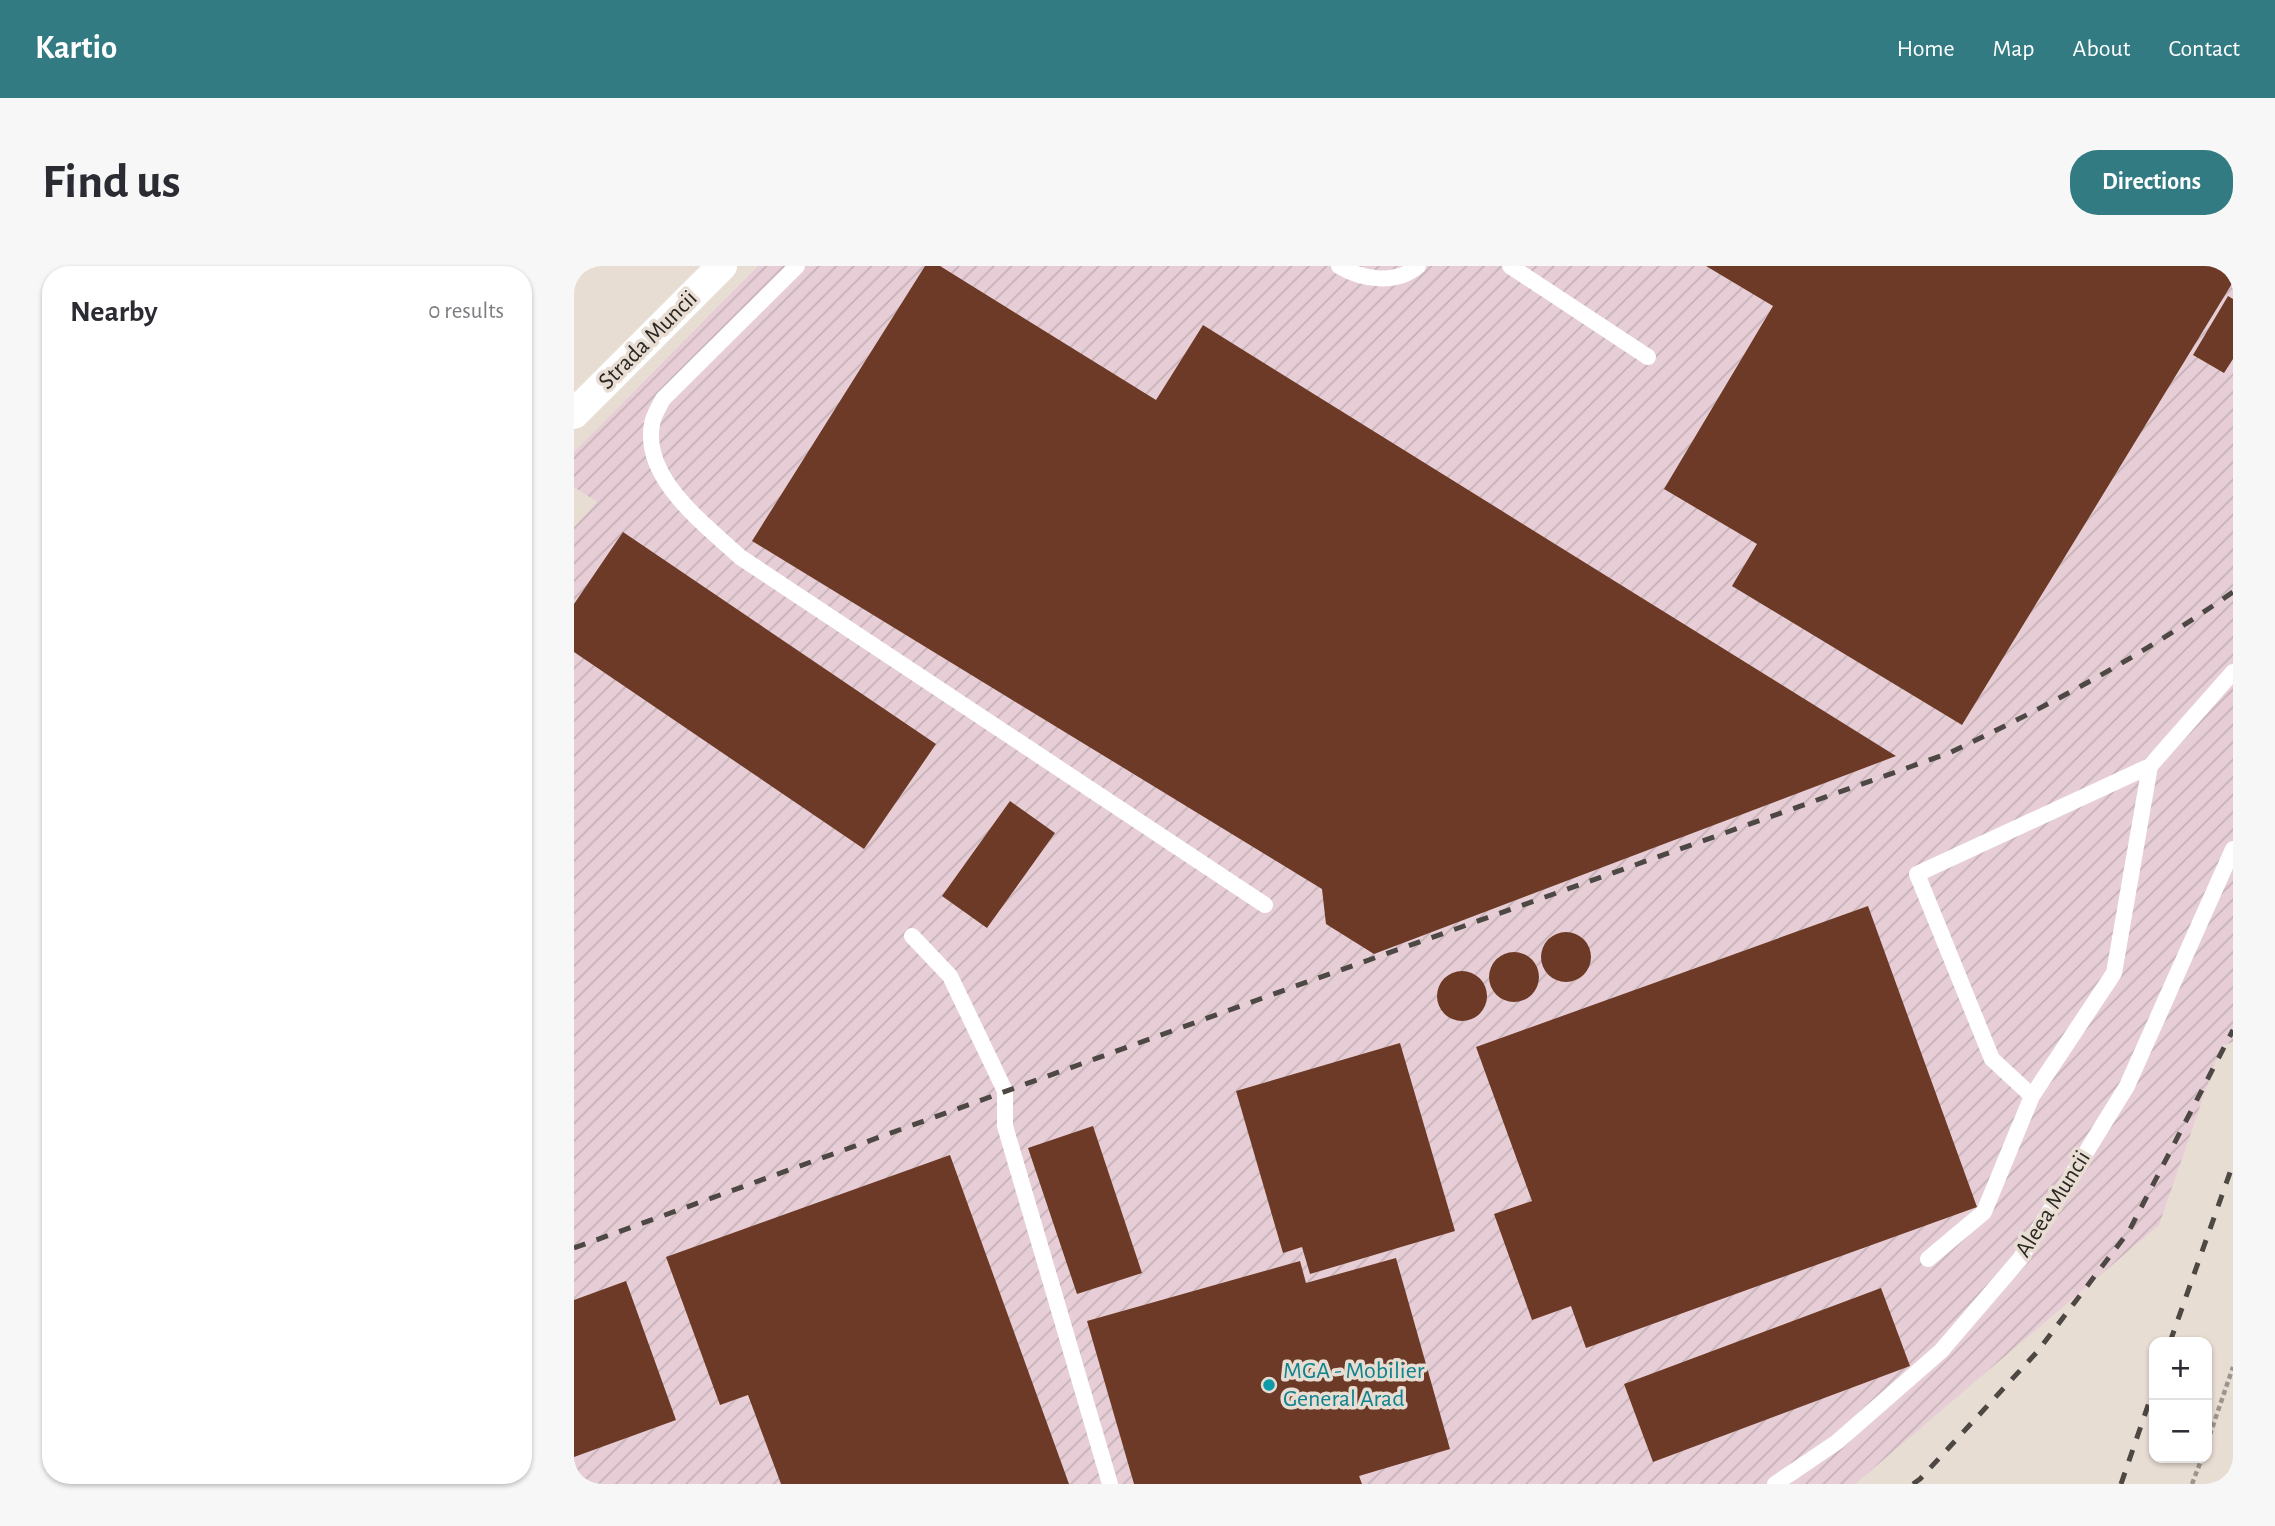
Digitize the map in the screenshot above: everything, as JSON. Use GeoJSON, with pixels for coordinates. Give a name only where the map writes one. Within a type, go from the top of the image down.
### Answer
{"type":"FeatureCollection","features":[{"type":"Feature","properties":{"kind":"street","name":"Strada Muncii"},"geometry":{"type":"LineString","coordinates":[[574,414],[722,266]]}},
{"type":"Feature","properties":{"kind":"lane"},"geometry":{"type":"LineString","coordinates":[[797,266],[663,399],[652,423],[653,453],[671,492],[740,557],[1265,905]]}},
{"type":"Feature","properties":{"kind":"lane"},"geometry":{"type":"LineString","coordinates":[[1339,266],[1354,275],[1381,279],[1409,274],[1418,266]]}},
{"type":"Feature","properties":{"kind":"lane"},"geometry":{"type":"LineString","coordinates":[[1510,266],[1648,357]]}},
{"type":"Feature","properties":{"kind":"lane"},"geometry":{"type":"LineString","coordinates":[[2032,1097],[1992,1059],[1917,874],[2150,766],[2233,672]]}},
{"type":"Feature","properties":{"kind":"lane"},"geometry":{"type":"LineString","coordinates":[[1928,1259],[1984,1212],[2032,1097],[2114,973],[2150,766]]}},
{"type":"Feature","properties":{"kind":"lane","name":"Aleea Muncii"},"geometry":{"type":"LineString","coordinates":[[1775,1484],[1837,1443],[1941,1351],[2020,1259],[2127,1086],[2233,849]]}},
{"type":"Feature","properties":{"kind":"lane"},"geometry":{"type":"LineString","coordinates":[[912,936],[950,976],[1005,1091],[1005,1126],[1110,1484]]}},
{"type":"Feature","properties":{"kind":"path"},"geometry":{"type":"LineString","coordinates":[[2212,1428],[2233,1367]]}},
{"type":"Feature","properties":{"kind":"path"},"geometry":{"type":"LineString","coordinates":[[2192,1484],[2200,1463]]}},
{"type":"Feature","properties":{"kind":"shaded area"},"geometry":{"type":"Polygon","coordinates":[[[758,266],[2233,266],[2233,1042],[2221,1046],[2159,1225],[1855,1484],[574,1484],[574,527],[597,502],[574,487],[574,452],[758,266]]]}},
{"type":"Feature","properties":{"kind":"building"},"geometry":{"type":"Polygon","coordinates":[[[925,266],[940,266],[1156,400],[1203,325],[1896,756],[1374,954],[1326,924],[1322,889],[752,541],[925,266]]]}},
{"type":"Feature","properties":{"kind":"building"},"geometry":{"type":"Polygon","coordinates":[[[1706,266],[2233,266],[2233,282],[1962,725],[1732,586],[1757,544],[1664,489],[1773,306],[1706,266]]]}},
{"type":"Feature","properties":{"kind":"building"},"geometry":{"type":"Polygon","coordinates":[[[2228,296],[2233,299],[2233,359],[2224,373],[2193,355],[2228,296]]]}},
{"type":"Feature","properties":{"kind":"building"},"geometry":{"type":"Polygon","coordinates":[[[623,532],[936,744],[864,849],[574,652],[574,604],[623,532]]]}},
{"type":"Feature","properties":{"kind":"building"},"geometry":{"type":"Polygon","coordinates":[[[1010,801],[1055,833],[987,928],[942,896],[1010,801]]]}},
{"type":"Feature","properties":{"kind":"building"},"geometry":{"type":"Polygon","coordinates":[[[1868,906],[1977,1207],[1586,1348],[1571,1306],[1532,1320],[1494,1214],[1532,1201],[1476,1047],[1868,906]]]}},
{"type":"Feature","properties":{"kind":"building"},"geometry":{"type":"Polygon","coordinates":[[[1566,932],[1584,939],[1591,957],[1584,975],[1566,982],[1548,975],[1541,957],[1548,939],[1566,932]]]}},
{"type":"Feature","properties":{"kind":"building"},"geometry":{"type":"Polygon","coordinates":[[[1514,952],[1532,959],[1539,977],[1532,995],[1514,1002],[1496,995],[1489,977],[1496,959],[1514,952]]]}},
{"type":"Feature","properties":{"kind":"building"},"geometry":{"type":"Polygon","coordinates":[[[1462,971],[1480,978],[1487,996],[1480,1014],[1462,1021],[1444,1014],[1437,996],[1444,978],[1462,971]]]}},
{"type":"Feature","properties":{"kind":"building"},"geometry":{"type":"Polygon","coordinates":[[[1400,1043],[1455,1231],[1310,1274],[1302,1247],[1283,1253],[1236,1091],[1400,1043]]]}},
{"type":"Feature","properties":{"kind":"building"},"geometry":{"type":"Polygon","coordinates":[[[1093,1126],[1142,1273],[1077,1294],[1028,1148],[1093,1126]]]}},
{"type":"Feature","properties":{"kind":"building"},"geometry":{"type":"Polygon","coordinates":[[[950,1155],[1069,1484],[781,1484],[748,1395],[720,1405],[666,1257],[950,1155]]]}},
{"type":"Feature","properties":{"kind":"building","name":"MGA - Mobilier General Arad"},"geometry":{"type":"Polygon","coordinates":[[[1396,1258],[1450,1449],[1359,1476],[1362,1484],[1134,1484],[1087,1321],[1300,1261],[1306,1283],[1396,1258]]]}},
{"type":"Feature","properties":{"kind":"building"},"geometry":{"type":"Polygon","coordinates":[[[626,1281],[676,1420],[574,1457],[574,1300],[626,1281]]]}},
{"type":"Feature","properties":{"kind":"building"},"geometry":{"type":"Polygon","coordinates":[[[1881,1288],[1910,1366],[1653,1462],[1624,1384],[1881,1288]]]}},
{"type":"Feature","properties":{"kind":"railway"},"geometry":{"type":"LineString","coordinates":[[574,1248],[1949,753],[2094,679],[2233,592]]}},
{"type":"Feature","properties":{"kind":"railway"},"geometry":{"type":"LineString","coordinates":[[1913,1484],[2037,1352],[2129,1231],[2233,1030]]}},
{"type":"Feature","properties":{"kind":"railway"},"geometry":{"type":"LineString","coordinates":[[2172,1337],[2233,1164]]}},
{"type":"Feature","properties":{"kind":"railway"},"geometry":{"type":"LineString","coordinates":[[2121,1484],[2150,1400]]}},
{"type":"Feature","properties":{"kind":"place","name":"MGA - Mobilier General Arad"},"geometry":{"type":"Point","coordinates":[1269,1385]}}]}
